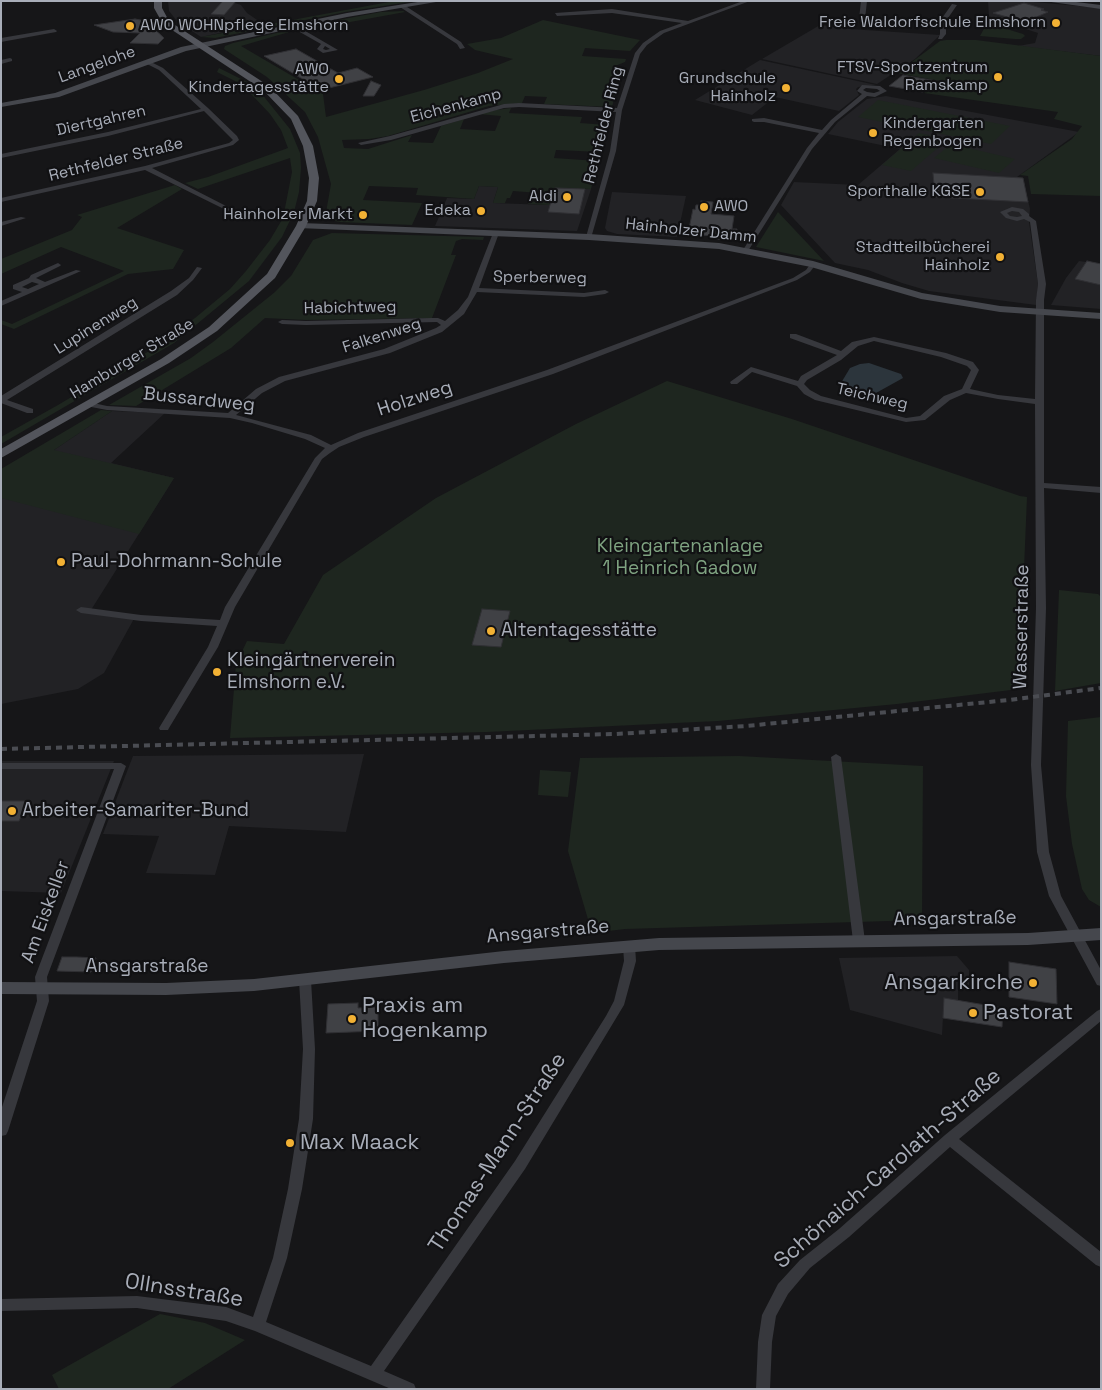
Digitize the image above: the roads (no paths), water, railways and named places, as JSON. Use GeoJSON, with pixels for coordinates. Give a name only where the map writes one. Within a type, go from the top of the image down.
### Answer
{"type":"FeatureCollection","features":[{"type":"Feature","properties":{"kind":"main road","name":"Hamburger Straße"},"geometry":{"type":"LineString","coordinates":[[1,454],[181,352],[213,329],[271,276],[302,226],[312,201],[314,178],[308,146],[298,123],[273,93],[166,22],[158,8],[158,1]]}},
{"type":"Feature","properties":{"kind":"street","name":"Langelohe"},"geometry":{"type":"LineString","coordinates":[[1,105],[56,95],[82,88],[184,49],[293,26],[438,1]]}},
{"type":"Feature","properties":{"kind":"street","name":"Rethfelder Ring"},"geometry":{"type":"LineString","coordinates":[[589,237],[612,151],[619,110],[634,62],[641,48],[654,37],[687,22],[748,1]]}},
{"type":"Feature","properties":{"kind":"street"},"geometry":{"type":"LineString","coordinates":[[862,19],[864,1]]}},
{"type":"Feature","properties":{"kind":"street"},"geometry":{"type":"LineString","coordinates":[[1048,1],[1101,7]]}},
{"type":"Feature","properties":{"kind":"street"},"geometry":{"type":"LineString","coordinates":[[940,38],[943,34],[943,21],[954,5]]}},
{"type":"Feature","properties":{"kind":"street"},"geometry":{"type":"LineString","coordinates":[[402,6],[459,43],[462,48]]}},
{"type":"Feature","properties":{"kind":"street"},"geometry":{"type":"LineString","coordinates":[[557,14],[612,10],[687,22]]}},
{"type":"Feature","properties":{"kind":"street"},"geometry":{"type":"LineString","coordinates":[[293,26],[324,44]]}},
{"type":"Feature","properties":{"kind":"street"},"geometry":{"type":"LineString","coordinates":[[1,40],[54,31]]}},
{"type":"Feature","properties":{"kind":"street"},"geometry":{"type":"LineString","coordinates":[[1,62],[10,60]]}},
{"type":"Feature","properties":{"kind":"street"},"geometry":{"type":"LineString","coordinates":[[147,62],[161,69],[206,109]]}},
{"type":"Feature","properties":{"kind":"street"},"geometry":{"type":"LineString","coordinates":[[746,250],[804,156],[833,121],[866,94]]}},
{"type":"Feature","properties":{"kind":"street","name":"Eichenkamp"},"geometry":{"type":"LineString","coordinates":[[361,143],[391,138],[504,106],[519,105],[619,110]]}},
{"type":"Feature","properties":{"kind":"street","name":"Rethfelder Straße"},"geometry":{"type":"LineString","coordinates":[[1,200],[146,168],[231,144],[236,140],[206,109]]}},
{"type":"Feature","properties":{"kind":"street","name":"Diertgahren"},"geometry":{"type":"LineString","coordinates":[[1,156],[116,132],[206,109]]}},
{"type":"Feature","properties":{"kind":"street"},"geometry":{"type":"LineString","coordinates":[[754,120],[764,120],[823,132]]}},
{"type":"Feature","properties":{"kind":"street"},"geometry":{"type":"LineString","coordinates":[[146,168],[224,207],[233,215]]}},
{"type":"Feature","properties":{"kind":"street","name":"Wasserstraße"},"geometry":{"type":"LineString","coordinates":[[1025,217],[1033,220],[1042,284],[1039,402],[1041,608],[1036,765],[1043,852],[1055,896],[1101,982]]}},
{"type":"Feature","properties":{"kind":"street"},"geometry":{"type":"LineString","coordinates":[[1,224],[23,218]]}},
{"type":"Feature","properties":{"kind":"street","name":"Hainholzer Damm"},"geometry":{"type":"LineString","coordinates":[[302,226],[689,242],[746,250],[813,264],[930,298],[976,306],[1101,316]]}},
{"type":"Feature","properties":{"kind":"street","name":"Falkenweg"},"geometry":{"type":"LineString","coordinates":[[230,416],[253,395],[282,380],[387,352],[430,335],[447,325],[468,304],[496,233]]}},
{"type":"Feature","properties":{"kind":"street","name":"Holzweg"},"geometry":{"type":"LineString","coordinates":[[164,728],[213,647],[230,607],[319,458],[331,448],[361,435],[550,372],[787,282],[802,275],[813,264]]}},
{"type":"Feature","properties":{"kind":"street"},"geometry":{"type":"LineString","coordinates":[[28,292],[16,287],[32,279],[33,276],[58,265]]}},
{"type":"Feature","properties":{"kind":"street","name":"Lupinenweg"},"geometry":{"type":"LineString","coordinates":[[1,400],[174,293],[191,280],[199,268]]}},
{"type":"Feature","properties":{"kind":"street"},"geometry":{"type":"LineString","coordinates":[[1,304],[78,271]]}},
{"type":"Feature","properties":{"kind":"street"},"geometry":{"type":"LineString","coordinates":[[32,279],[44,284]]}},
{"type":"Feature","properties":{"kind":"street","name":"Sperberweg"},"geometry":{"type":"LineString","coordinates":[[475,290],[584,295],[605,292]]}},
{"type":"Feature","properties":{"kind":"street","name":"Habichtweg"},"geometry":{"type":"LineString","coordinates":[[282,322],[438,320],[447,325]]}},
{"type":"Feature","properties":{"kind":"street","name":"Teichweg"},"geometry":{"type":"LineString","coordinates":[[793,336],[841,354]]}},
{"type":"Feature","properties":{"kind":"street","name":"Teichweg"},"geometry":{"type":"LineString","coordinates":[[734,382],[751,369],[800,384],[807,392],[818,398],[898,419],[913,421],[922,418],[947,398],[965,390],[973,376],[974,367],[966,362],[942,355],[874,339],[855,344],[838,358],[804,378],[800,384]]}},
{"type":"Feature","properties":{"kind":"street"},"geometry":{"type":"LineString","coordinates":[[965,390],[998,397],[1039,402]]}},
{"type":"Feature","properties":{"kind":"street"},"geometry":{"type":"LineString","coordinates":[[1,400],[30,411]]}},
{"type":"Feature","properties":{"kind":"street","name":"Bussardweg"},"geometry":{"type":"LineString","coordinates":[[89,404],[107,408],[230,416],[308,437],[331,448]]}},
{"type":"Feature","properties":{"kind":"street"},"geometry":{"type":"LineString","coordinates":[[1040,485],[1101,490]]}},
{"type":"Feature","properties":{"kind":"street"},"geometry":{"type":"LineString","coordinates":[[81,610],[141,618],[223,623]]}},
{"type":"Feature","properties":{"kind":"street"},"geometry":{"type":"LineString","coordinates":[[836,757],[859,941]]}},
{"type":"Feature","properties":{"kind":"street","name":"Am Eiskeller"},"geometry":{"type":"LineString","coordinates":[[1,766],[51,764],[122,766],[41,978],[43,1001],[1,1131]]}},
{"type":"Feature","properties":{"kind":"street","name":"Ansgarstraße"},"geometry":{"type":"LineString","coordinates":[[1,988],[210,988],[305,980],[444,963],[629,946],[1028,939],[1101,934]]}},
{"type":"Feature","properties":{"kind":"street","name":"Thomas-Mann-Straße"},"geometry":{"type":"LineString","coordinates":[[374,1373],[520,1164],[610,1020],[620,1002],[630,961],[629,946]]}},
{"type":"Feature","properties":{"kind":"street"},"geometry":{"type":"LineString","coordinates":[[258,1325],[280,1258],[295,1189],[306,1119],[309,1049],[305,980]]}},
{"type":"Feature","properties":{"kind":"street","name":"Schönaich-Carolath-Straße"},"geometry":{"type":"LineString","coordinates":[[763,1389],[765,1342],[769,1315],[783,1289],[805,1264],[844,1233],[950,1139],[1101,1014]]}},
{"type":"Feature","properties":{"kind":"street"},"geometry":{"type":"LineString","coordinates":[[950,1139],[1101,1261]]}},
{"type":"Feature","properties":{"kind":"street","name":"Ollnsstraße"},"geometry":{"type":"LineString","coordinates":[[1,1305],[137,1302],[226,1314],[258,1325],[411,1388]]}},
{"type":"Feature","properties":{"kind":"railway"},"geometry":{"type":"LineString","coordinates":[[1,749],[616,734],[746,726],[1009,700],[1101,688]]}},
{"type":"Feature","properties":{"kind":"place","name":"Freie Waldorfschule Elmshorn"},"geometry":{"type":"Point","coordinates":[1056,23]}},
{"type":"Feature","properties":{"kind":"place","name":"AWO WOHNpflege Elmshorn"},"geometry":{"type":"Point","coordinates":[130,26]}},
{"type":"Feature","properties":{"kind":"place","name":"FTSV-Sportzentrum Ramskamp"},"geometry":{"type":"Point","coordinates":[998,77]}},
{"type":"Feature","properties":{"kind":"place","name":"AWO Kindertagesstätte"},"geometry":{"type":"Point","coordinates":[339,79]}},
{"type":"Feature","properties":{"kind":"place","name":"Grundschule Hainholz"},"geometry":{"type":"Point","coordinates":[786,88]}},
{"type":"Feature","properties":{"kind":"place","name":"Kindergarten Regenbogen"},"geometry":{"type":"Point","coordinates":[873,133]}},
{"type":"Feature","properties":{"kind":"place","name":"Sporthalle KGSE"},"geometry":{"type":"Point","coordinates":[980,192]}},
{"type":"Feature","properties":{"kind":"place","name":"Aldi"},"geometry":{"type":"Point","coordinates":[567,197]}},
{"type":"Feature","properties":{"kind":"place","name":"AWO"},"geometry":{"type":"Point","coordinates":[704,207]}},
{"type":"Feature","properties":{"kind":"place","name":"Edeka"},"geometry":{"type":"Point","coordinates":[481,211]}},
{"type":"Feature","properties":{"kind":"place","name":"Hainholzer Markt"},"geometry":{"type":"Point","coordinates":[363,215]}},
{"type":"Feature","properties":{"kind":"place","name":"Stadtteilbücherei Hainholz"},"geometry":{"type":"Point","coordinates":[1000,257]}},
{"type":"Feature","properties":{"kind":"place","name":"Paul-Dohrmann-Schule"},"geometry":{"type":"Point","coordinates":[61,562]}},
{"type":"Feature","properties":{"kind":"place","name":"Altentagesstätte"},"geometry":{"type":"Point","coordinates":[491,631]}},
{"type":"Feature","properties":{"kind":"place","name":"Kleingärtnerverein Elmshorn e.V."},"geometry":{"type":"Point","coordinates":[217,672]}},
{"type":"Feature","properties":{"kind":"place","name":"Arbeiter-Samariter-Bund"},"geometry":{"type":"Point","coordinates":[12,811]}},
{"type":"Feature","properties":{"kind":"place","name":"Ansgarkirche"},"geometry":{"type":"Point","coordinates":[1033,983]}},
{"type":"Feature","properties":{"kind":"place","name":"Pastorat"},"geometry":{"type":"Point","coordinates":[973,1013]}},
{"type":"Feature","properties":{"kind":"place","name":"Praxis am Hogenkamp"},"geometry":{"type":"Point","coordinates":[352,1019]}},
{"type":"Feature","properties":{"kind":"place","name":"Max Maack"},"geometry":{"type":"Point","coordinates":[290,1143]}},
{"type":"Feature","properties":{"kind":"park label","name":"Kleingartenanlage 1 Heinrich Gadow"},"geometry":{"type":"Point","coordinates":[680,558]}}]}
